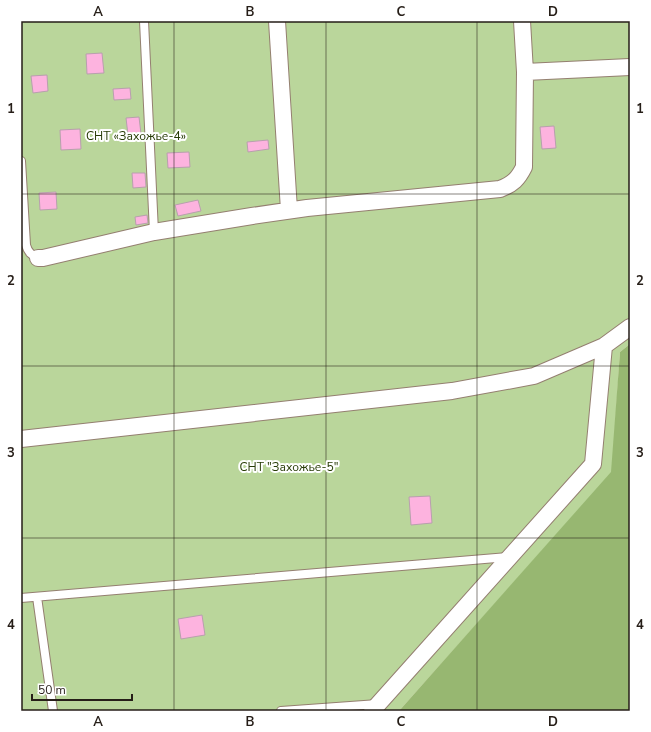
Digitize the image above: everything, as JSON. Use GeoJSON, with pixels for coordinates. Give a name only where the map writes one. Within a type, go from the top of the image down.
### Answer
{"type":"FeatureCollection","features":[{"type":"Feature","properties":{"kind":"street"},"geometry":{"type":"LineString","coordinates":[[277,21],[289,210]]}},
{"type":"Feature","properties":{"kind":"street"},"geometry":{"type":"LineString","coordinates":[[38,258],[154,232],[289,210],[500,189],[511,185],[519,177],[524,167],[525,72],[522,21]]}},
{"type":"Feature","properties":{"kind":"street"},"geometry":{"type":"LineString","coordinates":[[525,72],[630,67]]}},
{"type":"Feature","properties":{"kind":"street"},"geometry":{"type":"LineString","coordinates":[[21,439],[452,391],[534,376],[604,346],[630,327]]}},
{"type":"Feature","properties":{"kind":"street"},"geometry":{"type":"LineString","coordinates":[[375,707],[593,464],[604,346]]}},
{"type":"Feature","properties":{"kind":"lane"},"geometry":{"type":"LineString","coordinates":[[144,21],[154,232]]}},
{"type":"Feature","properties":{"kind":"lane"},"geometry":{"type":"LineString","coordinates":[[21,161],[26,245],[32,256],[38,258]]}},
{"type":"Feature","properties":{"kind":"lane"},"geometry":{"type":"LineString","coordinates":[[21,598],[509,557]]}},
{"type":"Feature","properties":{"kind":"lane"},"geometry":{"type":"LineString","coordinates":[[37,597],[54,711]]}},
{"type":"Feature","properties":{"kind":"lane"},"geometry":{"type":"LineString","coordinates":[[281,711],[375,707]]}},
{"type":"Feature","properties":{"kind":"green space","name":"СНТ \"Захожье-5\""},"geometry":{"type":"Polygon","coordinates":[[[21,21],[630,21],[630,344],[620,352],[612,472],[399,711],[21,711],[21,21]]]}},
{"type":"Feature","properties":{"kind":"green space"},"geometry":{"type":"Polygon","coordinates":[[[630,344],[630,711],[399,711],[611,472],[620,352],[630,344]]]}},
{"type":"Feature","properties":{"kind":"building"},"geometry":{"type":"Polygon","coordinates":[[[102,53],[104,73],[87,74],[86,54],[102,53]]]}},
{"type":"Feature","properties":{"kind":"building"},"geometry":{"type":"Polygon","coordinates":[[[47,75],[48,91],[33,93],[31,76],[47,75]]]}},
{"type":"Feature","properties":{"kind":"building"},"geometry":{"type":"Polygon","coordinates":[[[130,88],[131,99],[114,100],[113,89],[130,88]]]}},
{"type":"Feature","properties":{"kind":"building"},"geometry":{"type":"Polygon","coordinates":[[[139,117],[141,134],[128,135],[126,118],[139,117]]]}},
{"type":"Feature","properties":{"kind":"building"},"geometry":{"type":"Polygon","coordinates":[[[554,126],[556,148],[542,149],[540,127],[554,126]]]}},
{"type":"Feature","properties":{"kind":"building"},"geometry":{"type":"Polygon","coordinates":[[[80,129],[81,149],[61,150],[60,130],[80,129]]]}},
{"type":"Feature","properties":{"kind":"building"},"geometry":{"type":"Polygon","coordinates":[[[268,140],[269,149],[248,152],[247,142],[268,140]]]}},
{"type":"Feature","properties":{"kind":"building"},"geometry":{"type":"Polygon","coordinates":[[[189,152],[190,167],[168,168],[167,153],[189,152]]]}},
{"type":"Feature","properties":{"kind":"building"},"geometry":{"type":"Polygon","coordinates":[[[132,173],[145,173],[146,187],[133,188],[132,173]]]}},
{"type":"Feature","properties":{"kind":"building"},"geometry":{"type":"Polygon","coordinates":[[[56,192],[57,209],[40,210],[39,193],[56,192]]]}},
{"type":"Feature","properties":{"kind":"building"},"geometry":{"type":"Polygon","coordinates":[[[198,200],[201,211],[178,216],[175,205],[198,200]]]}},
{"type":"Feature","properties":{"kind":"building"},"geometry":{"type":"Polygon","coordinates":[[[147,215],[148,223],[136,225],[135,217],[147,215]]]}},
{"type":"Feature","properties":{"kind":"building"},"geometry":{"type":"Polygon","coordinates":[[[430,496],[432,523],[411,525],[409,497],[430,496]]]}},
{"type":"Feature","properties":{"kind":"building"},"geometry":{"type":"Polygon","coordinates":[[[202,615],[205,635],[181,639],[178,619],[202,615]]]}},
{"type":"Feature","properties":{"kind":"park label","name":"СНТ «Захожье-4»"},"geometry":{"type":"Point","coordinates":[136,136]}}]}
